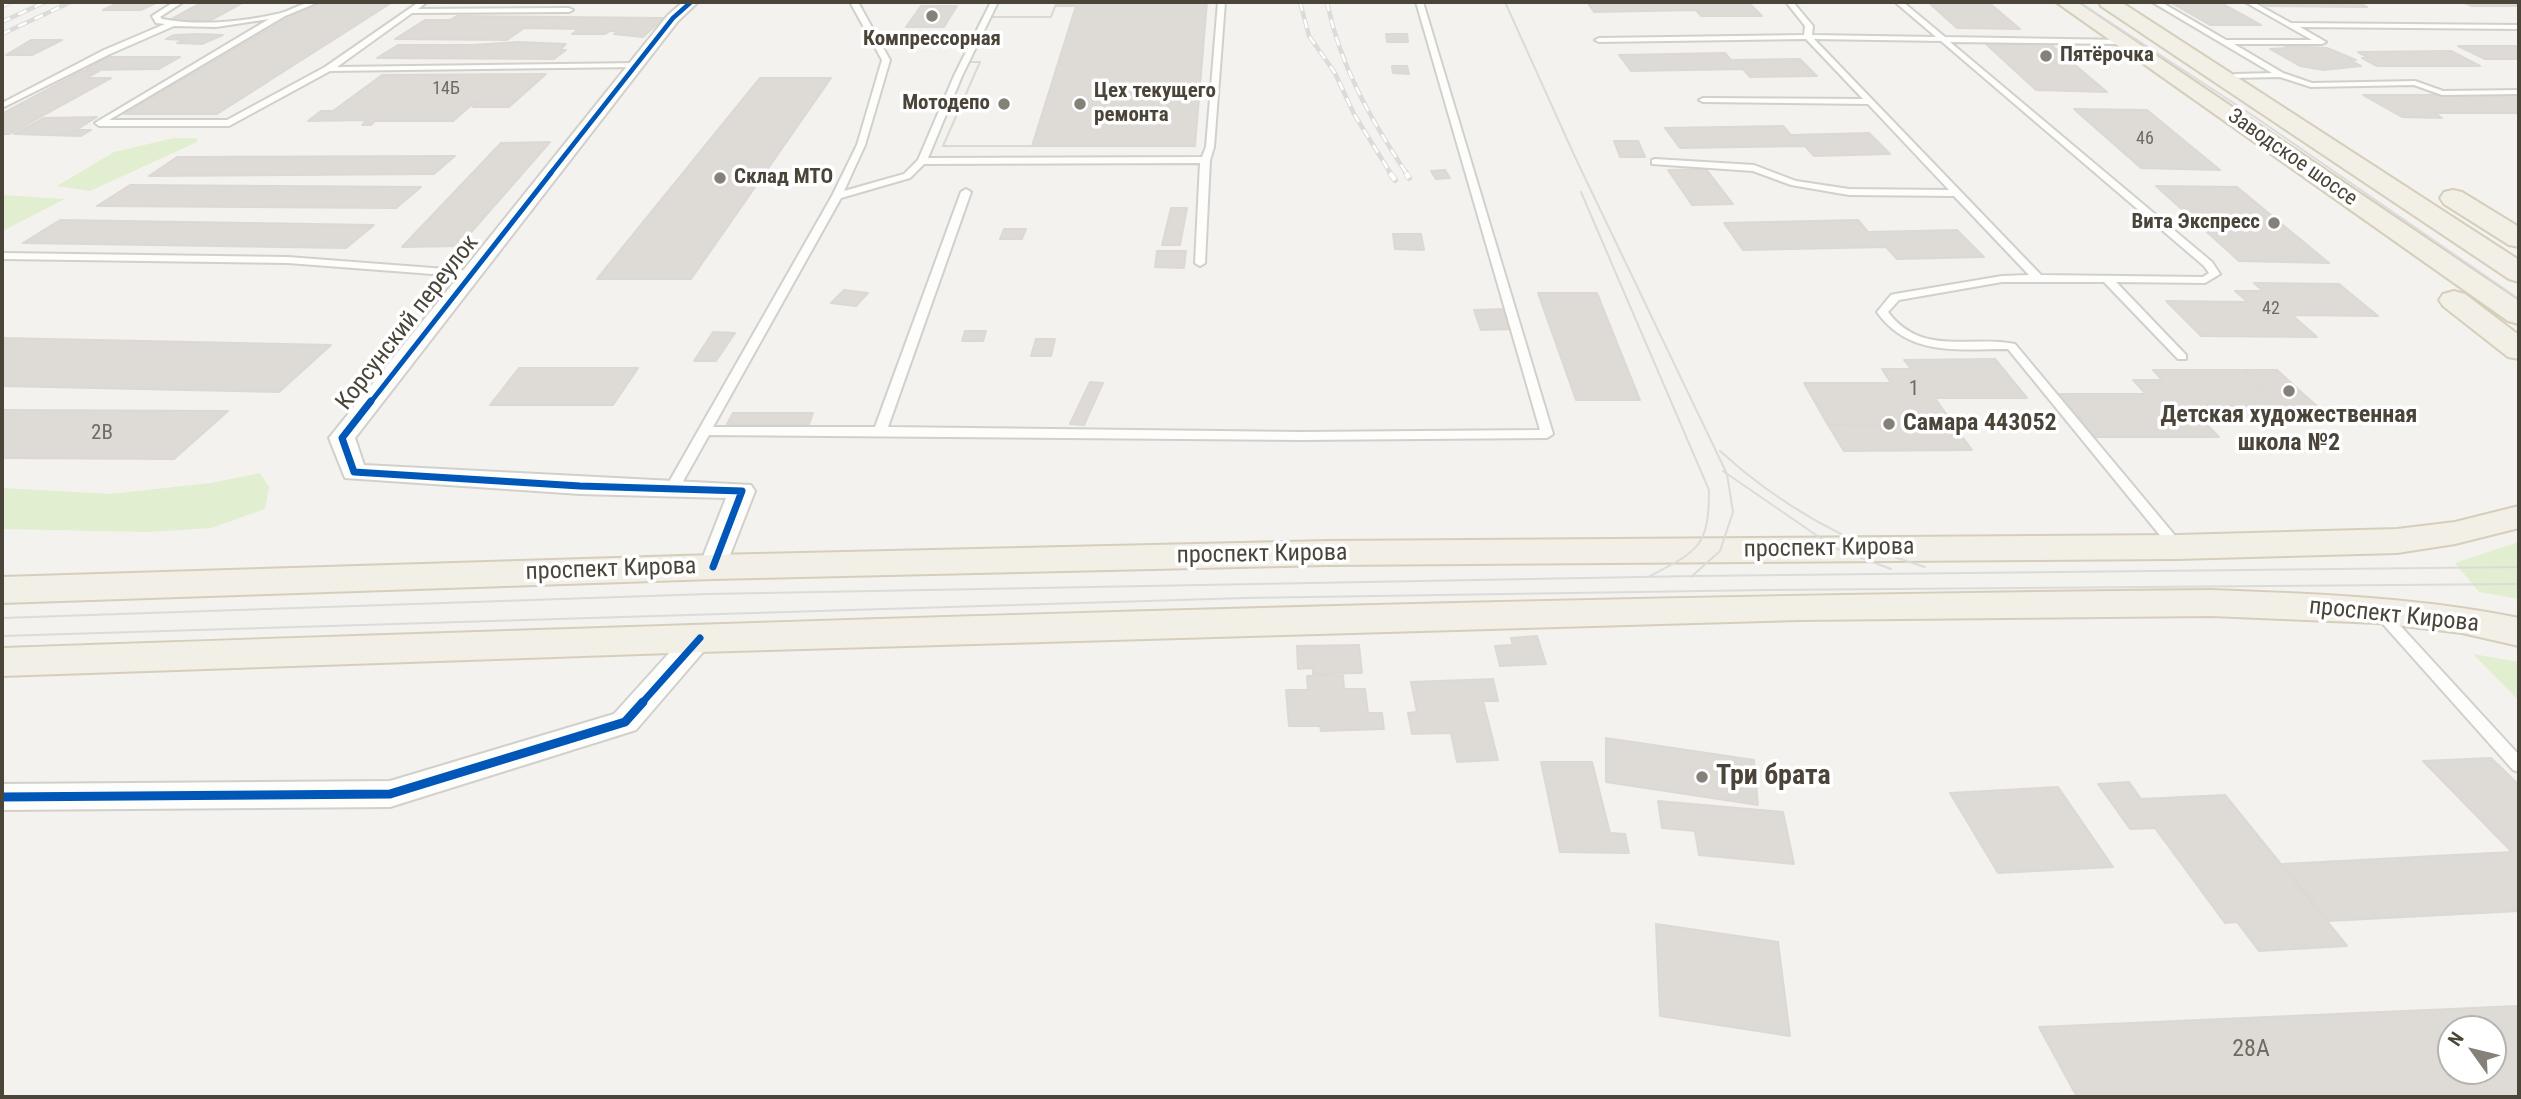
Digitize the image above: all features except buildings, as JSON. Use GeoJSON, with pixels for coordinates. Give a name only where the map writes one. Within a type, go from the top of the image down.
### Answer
{"type":"FeatureCollection","features":[{"type":"Feature","properties":{"kind":"main road","name":"Заводское шоссе"},"geometry":{"type":"LineString","coordinates":[[2065,2],[2519,315]]}},
{"type":"Feature","properties":{"kind":"main road","name":"Заводское шоссе"},"geometry":{"type":"LineString","coordinates":[[2108,2],[2206,64],[2519,273]]}},
{"type":"Feature","properties":{"kind":"main road"},"geometry":{"type":"LineString","coordinates":[[2151,63],[2202,118],[2519,350]]}},
{"type":"Feature","properties":{"kind":"main road"},"geometry":{"type":"LineString","coordinates":[[2206,64],[2320,116],[2402,167]]}},
{"type":"Feature","properties":{"kind":"main road"},"geometry":{"type":"LineString","coordinates":[[2437,188],[2519,239]]}},
{"type":"Feature","properties":{"kind":"main road","name":"проспект Кирова"},"geometry":{"type":"LineString","coordinates":[[2,590],[713,567],[1363,552],[2177,547],[2397,541],[2455,533],[2519,517]]}},
{"type":"Feature","properties":{"kind":"main road","name":"проспект Кирова"},"geometry":{"type":"LineString","coordinates":[[2,662],[699,638],[1798,607],[2211,603],[2378,610],[2462,620],[2519,632]]}},
{"type":"Feature","properties":{"kind":"street","name":"Корсунский переулок"},"geometry":{"type":"LineString","coordinates":[[691,2],[673,18],[342,438],[354,472],[742,491],[713,567]]}},
{"type":"Feature","properties":{"kind":"street"},"geometry":{"type":"LineString","coordinates":[[2,797],[390,793],[625,722],[699,638]]}},
{"type":"Feature","properties":{"kind":"lane"},"geometry":{"type":"LineString","coordinates":[[179,2],[156,16],[159,21],[181,27],[209,26],[282,14],[315,2]]}},
{"type":"Feature","properties":{"kind":"lane"},"geometry":{"type":"LineString","coordinates":[[282,14],[99,123],[229,123],[328,69],[423,2]]}},
{"type":"Feature","properties":{"kind":"lane"},"geometry":{"type":"LineString","coordinates":[[672,489],[837,196],[861,145],[887,60],[855,2]]}},
{"type":"Feature","properties":{"kind":"lane"},"geometry":{"type":"LineString","coordinates":[[837,196],[907,176],[922,161],[958,76],[994,2]]}},
{"type":"Feature","properties":{"kind":"lane"},"geometry":{"type":"LineString","coordinates":[[1200,264],[1205,160],[1210,147],[1222,2]]}},
{"type":"Feature","properties":{"kind":"lane"},"geometry":{"type":"LineString","coordinates":[[704,431],[880,430],[1301,436],[1547,434],[1420,2]]}},
{"type":"Feature","properties":{"kind":"lane"},"geometry":{"type":"LineString","coordinates":[[1789,2],[1809,26],[1808,37],[2038,278]]}},
{"type":"Feature","properties":{"kind":"lane"},"geometry":{"type":"LineString","coordinates":[[1899,2],[2208,264],[2215,274],[2204,279],[2038,278],[1978,282],[1895,298],[1881,312],[1889,325],[1915,341],[2011,346],[2177,547]]}},
{"type":"Feature","properties":{"kind":"lane"},"geometry":{"type":"LineString","coordinates":[[2156,2],[2281,75],[2311,85],[2415,83],[2442,93],[2519,92]]}},
{"type":"Feature","properties":{"kind":"lane"},"geometry":{"type":"LineString","coordinates":[[2225,42],[2322,42],[2248,2]]}},
{"type":"Feature","properties":{"kind":"lane"},"geometry":{"type":"LineString","coordinates":[[410,11],[569,10]]}},
{"type":"Feature","properties":{"kind":"lane"},"geometry":{"type":"LineString","coordinates":[[2,106],[107,52],[172,24]]}},
{"type":"Feature","properties":{"kind":"lane"},"geometry":{"type":"LineString","coordinates":[[2290,24],[2519,27]]}},
{"type":"Feature","properties":{"kind":"lane"},"geometry":{"type":"LineString","coordinates":[[1599,40],[1853,36],[1944,41],[2121,41]]}},
{"type":"Feature","properties":{"kind":"lane"},"geometry":{"type":"LineString","coordinates":[[328,69],[636,65]]}},
{"type":"Feature","properties":{"kind":"lane"},"geometry":{"type":"LineString","coordinates":[[2235,76],[2281,75]]}},
{"type":"Feature","properties":{"kind":"lane"},"geometry":{"type":"LineString","coordinates":[[1703,100],[1871,102]]}},
{"type":"Feature","properties":{"kind":"lane"},"geometry":{"type":"LineString","coordinates":[[922,161],[1205,160]]}},
{"type":"Feature","properties":{"kind":"lane"},"geometry":{"type":"LineString","coordinates":[[1655,162],[1754,168],[1794,183],[1849,192],[1959,193]]}},
{"type":"Feature","properties":{"kind":"lane"},"geometry":{"type":"LineString","coordinates":[[880,430],[966,191]]}},
{"type":"Feature","properties":{"kind":"lane"},"geometry":{"type":"LineString","coordinates":[[2,256],[288,260],[472,274]]}},
{"type":"Feature","properties":{"kind":"lane"},"geometry":{"type":"LineString","coordinates":[[2106,278],[2182,357]]}},
{"type":"Feature","properties":{"kind":"lane"},"geometry":{"type":"LineString","coordinates":[[2378,610],[2519,765]]}},
{"type":"Feature","properties":{"kind":"green space"},"geometry":{"type":"Polygon","coordinates":[[[174,138],[197,138],[197,142],[90,191],[57,186],[114,152],[174,138]]]}},
{"type":"Feature","properties":{"kind":"green space"},"geometry":{"type":"Polygon","coordinates":[[[2,195],[65,199],[2,231],[2,195]]]}},
{"type":"Feature","properties":{"kind":"green space"},"geometry":{"type":"Polygon","coordinates":[[[260,473],[269,487],[265,509],[211,528],[148,532],[2,529],[2,488],[110,494],[211,483],[260,473]]]}},
{"type":"Feature","properties":{"kind":"green space"},"geometry":{"type":"Polygon","coordinates":[[[2519,542],[2519,599],[2479,592],[2455,563],[2519,542]]]}},
{"type":"Feature","properties":{"kind":"green space"},"geometry":{"type":"Polygon","coordinates":[[[2473,654],[2519,662],[2519,700],[2518,700],[2473,654]]]}},
{"type":"Feature","properties":{"kind":"tram line"},"geometry":{"type":"LineString","coordinates":[[1505,2],[1575,157],[1727,474]]}},
{"type":"Feature","properties":{"kind":"tram line"},"geometry":{"type":"LineString","coordinates":[[2079,2],[2255,117],[2519,299]]}},
{"type":"Feature","properties":{"kind":"tram line"},"geometry":{"type":"LineString","coordinates":[[1581,192],[1709,490],[1707,524],[1698,545],[1690,553],[1650,576]]}},
{"type":"Feature","properties":{"kind":"tram line"},"geometry":{"type":"LineString","coordinates":[[1720,451],[1766,488],[1816,521],[1869,547],[1925,567]]}},
{"type":"Feature","properties":{"kind":"tram line"},"geometry":{"type":"LineString","coordinates":[[1723,471],[1727,474]]}},
{"type":"Feature","properties":{"kind":"tram line"},"geometry":{"type":"LineString","coordinates":[[1692,576],[1720,551],[1733,512],[1727,474]]}},
{"type":"Feature","properties":{"kind":"tram line"},"geometry":{"type":"LineString","coordinates":[[1727,474],[1835,548],[1891,569]]}},
{"type":"Feature","properties":{"kind":"tram line"},"geometry":{"type":"LineString","coordinates":[[1692,576],[2519,567]]}},
{"type":"Feature","properties":{"kind":"tram line"},"geometry":{"type":"LineString","coordinates":[[2,618],[708,594],[1692,576]]}},
{"type":"Feature","properties":{"kind":"tram line"},"geometry":{"type":"LineString","coordinates":[[2,636],[1244,598],[1767,590],[2519,584]]}},
{"type":"Feature","properties":{"kind":"railway"},"geometry":{"type":"LineString","coordinates":[[2,6],[11,2]]}},
{"type":"Feature","properties":{"kind":"railway"},"geometry":{"type":"LineString","coordinates":[[2,22],[45,2]]}},
{"type":"Feature","properties":{"kind":"railway"},"geometry":{"type":"LineString","coordinates":[[2,34],[71,2]]}},
{"type":"Feature","properties":{"kind":"railway"},"geometry":{"type":"LineString","coordinates":[[1300,2],[1309,36],[1335,73],[1354,114],[1391,174]]}},
{"type":"Feature","properties":{"kind":"railway"},"geometry":{"type":"LineString","coordinates":[[1327,2],[1340,48],[1358,92],[1407,174]]}},
{"type":"Feature","properties":{"kind":"railway"},"geometry":{"type":"LineString","coordinates":[[1390,173],[1395,180]]}},
{"type":"Feature","properties":{"kind":"railway"},"geometry":{"type":"LineString","coordinates":[[1406,173],[1409,178]]}},
{"type":"Feature","properties":{"kind":"cycle path"},"geometry":{"type":"LineString","coordinates":[[691,2],[673,18],[342,438],[354,472],[580,486],[742,491],[713,567]]}},
{"type":"Feature","properties":{"kind":"cycle path"},"geometry":{"type":"LineString","coordinates":[[2,797],[390,794],[625,722],[700,638]]}},
{"type":"Feature","properties":{"kind":"place","name":"Компрессорная"},"geometry":{"type":"Point","coordinates":[932,16]}},
{"type":"Feature","properties":{"kind":"place","name":"Пятёрочка"},"geometry":{"type":"Point","coordinates":[2046,56]}},
{"type":"Feature","properties":{"kind":"place","name":"Мотодепо"},"geometry":{"type":"Point","coordinates":[1004,104]}},
{"type":"Feature","properties":{"kind":"place","name":"Цех текущего ремонта"},"geometry":{"type":"Point","coordinates":[1080,104]}},
{"type":"Feature","properties":{"kind":"place","name":"Склад МТО"},"geometry":{"type":"Point","coordinates":[720,178]}},
{"type":"Feature","properties":{"kind":"place","name":"Вита Экспресс"},"geometry":{"type":"Point","coordinates":[2274,223]}},
{"type":"Feature","properties":{"kind":"place","name":"Детская художественная школа №2"},"geometry":{"type":"Point","coordinates":[2289,391]}},
{"type":"Feature","properties":{"kind":"place","name":"Самара 443052"},"geometry":{"type":"Point","coordinates":[1889,424]}},
{"type":"Feature","properties":{"kind":"place","name":"Три брата"},"geometry":{"type":"Point","coordinates":[1702,777]}}]}
